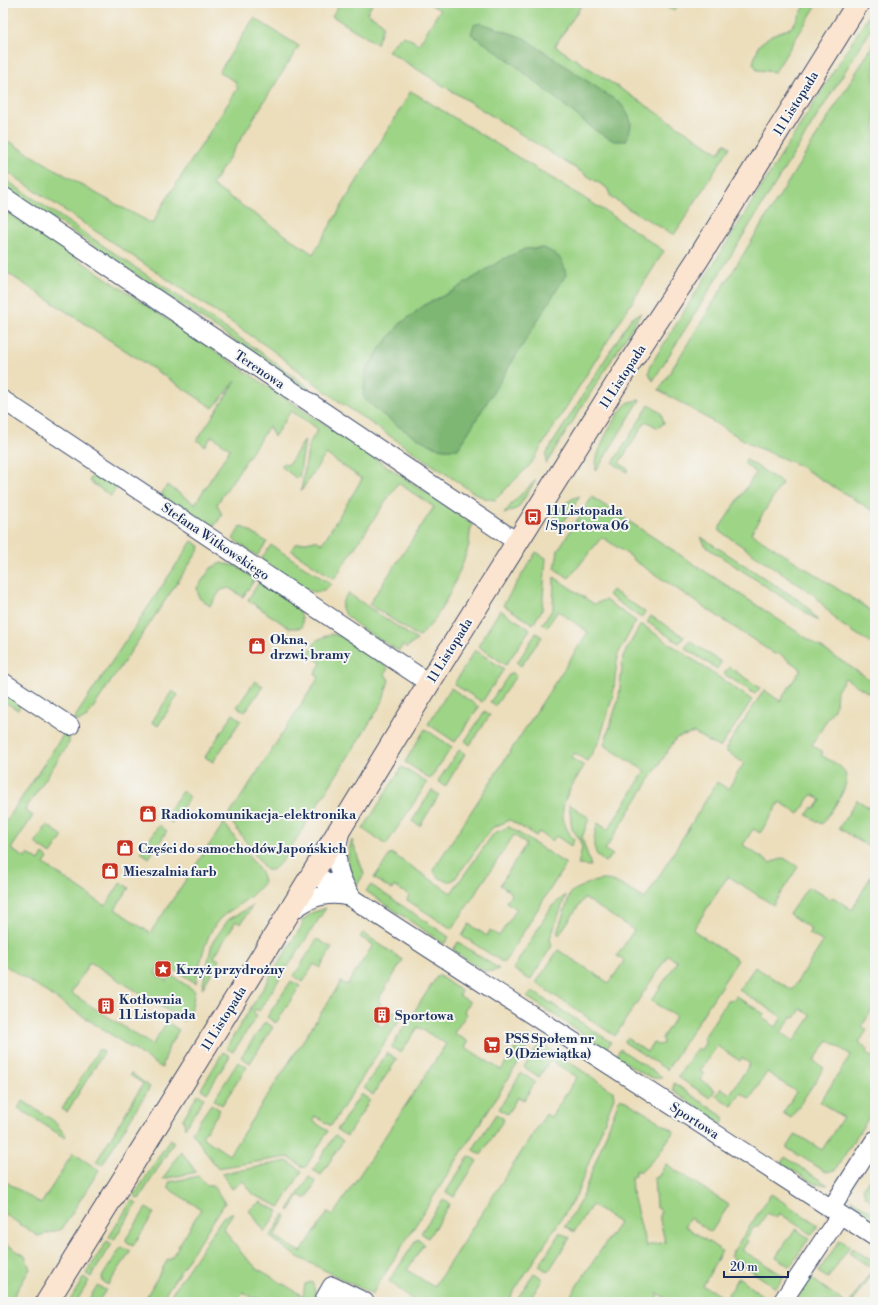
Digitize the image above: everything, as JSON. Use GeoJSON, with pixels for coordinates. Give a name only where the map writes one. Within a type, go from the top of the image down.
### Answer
{"type":"FeatureCollection","features":[{"type":"Feature","properties":{"kind":"main road","name":"11 Listopada"},"geometry":{"type":"LineString","coordinates":[[47,1302],[517,542],[698,259],[858,3]]}},
{"type":"Feature","properties":{"kind":"street","name":"Terenowa"},"geometry":{"type":"LineString","coordinates":[[3,196],[517,542]]}},
{"type":"Feature","properties":{"kind":"street","name":"Stefana Witkowskiego"},"geometry":{"type":"LineString","coordinates":[[3,400],[429,683]]}},
{"type":"Feature","properties":{"kind":"street"},"geometry":{"type":"LineString","coordinates":[[3,682],[70,726]]}},
{"type":"Feature","properties":{"kind":"street"},"geometry":{"type":"LineString","coordinates":[[342,824],[336,854],[338,870],[344,884],[353,898]]}},
{"type":"Feature","properties":{"kind":"street","name":"Sportowa"},"geometry":{"type":"LineString","coordinates":[[313,873],[875,1237]]}},
{"type":"Feature","properties":{"kind":"street"},"geometry":{"type":"LineString","coordinates":[[285,919],[309,900],[321,896],[343,896],[353,898]]}},
{"type":"Feature","properties":{"kind":"street"},"geometry":{"type":"LineString","coordinates":[[782,1302],[875,1140]]}},
{"type":"Feature","properties":{"kind":"street"},"geometry":{"type":"LineString","coordinates":[[323,1302],[332,1286],[365,1302]]}},
{"type":"Feature","properties":{"kind":"green space"},"geometry":{"type":"Polygon","coordinates":[[[340,3],[373,3],[367,13],[381,22],[383,26],[377,44],[332,16],[340,3]]]}},
{"type":"Feature","properties":{"kind":"green space"},"geometry":{"type":"Polygon","coordinates":[[[428,3],[583,3],[555,46],[719,153],[725,143],[730,147],[674,235],[611,197],[607,188],[388,51],[399,38],[404,36],[419,44],[440,10],[428,3]]]}},
{"type":"Feature","properties":{"kind":"green space"},"geometry":{"type":"Polygon","coordinates":[[[661,3],[680,3],[674,11],[661,3]]]}},
{"type":"Feature","properties":{"kind":"green space"},"geometry":{"type":"Polygon","coordinates":[[[807,3],[818,3],[775,72],[757,70],[753,63],[759,45],[770,36],[792,27],[807,3]]]}},
{"type":"Feature","properties":{"kind":"green space"},"geometry":{"type":"Polygon","coordinates":[[[875,5],[875,23],[653,381],[649,373],[650,366],[875,5]]]}},
{"type":"Feature","properties":{"kind":"green space"},"geometry":{"type":"Polygon","coordinates":[[[254,18],[299,46],[212,185],[313,254],[411,91],[613,216],[664,251],[530,465],[495,500],[484,498],[471,491],[337,400],[268,347],[3,169],[3,138],[90,190],[153,224],[159,211],[238,88],[235,85],[236,82],[219,72],[254,18]]]}},
{"type":"Feature","properties":{"kind":"green space"},"geometry":{"type":"Polygon","coordinates":[[[481,23],[524,38],[621,104],[631,121],[626,141],[614,141],[596,131],[506,58],[471,34],[474,25],[481,23]]]}},
{"type":"Feature","properties":{"kind":"green space"},"geometry":{"type":"Polygon","coordinates":[[[875,42],[875,512],[796,464],[754,446],[659,390],[875,42]]]}},
{"type":"Feature","properties":{"kind":"green space"},"geometry":{"type":"Polygon","coordinates":[[[3,178],[259,351],[308,387],[308,390],[3,185],[3,178]]]}},
{"type":"Feature","properties":{"kind":"green space"},"geometry":{"type":"Polygon","coordinates":[[[3,209],[473,524],[468,548],[448,596],[435,619],[419,637],[369,604],[434,507],[398,483],[334,579],[291,550],[295,544],[316,540],[322,544],[362,479],[326,454],[301,491],[309,444],[318,429],[291,411],[274,437],[269,426],[217,504],[222,515],[216,524],[209,527],[161,495],[167,485],[195,504],[230,449],[212,436],[205,446],[197,440],[236,381],[213,408],[3,270],[3,209]]]}},
{"type":"Feature","properties":{"kind":"green space"},"geometry":{"type":"Polygon","coordinates":[[[544,248],[560,258],[566,275],[458,449],[441,449],[409,433],[378,411],[363,396],[366,371],[381,347],[401,323],[426,304],[453,291],[503,259],[525,249],[544,248]]]}},
{"type":"Feature","properties":{"kind":"green space"},"geometry":{"type":"Polygon","coordinates":[[[641,313],[546,464],[546,454],[631,318],[641,313]]]}},
{"type":"Feature","properties":{"kind":"green space"},"geometry":{"type":"Polygon","coordinates":[[[640,400],[596,471],[596,464],[601,445],[617,415],[628,403],[640,400]]]}},
{"type":"Feature","properties":{"kind":"green space"},"geometry":{"type":"Polygon","coordinates":[[[649,405],[661,413],[664,423],[658,428],[646,421],[619,463],[628,469],[627,472],[613,463],[649,405]]]}},
{"type":"Feature","properties":{"kind":"green space"},"geometry":{"type":"Polygon","coordinates":[[[305,440],[299,478],[297,479],[281,466],[283,463],[288,465],[305,440]]]}},
{"type":"Feature","properties":{"kind":"green space"},"geometry":{"type":"Polygon","coordinates":[[[746,459],[782,483],[751,533],[875,613],[875,646],[839,623],[813,594],[718,530],[756,473],[744,463],[746,459]]]}},
{"type":"Feature","properties":{"kind":"green space"},"geometry":{"type":"Polygon","coordinates":[[[95,471],[118,486],[111,496],[89,481],[95,471]]]}},
{"type":"Feature","properties":{"kind":"green space"},"geometry":{"type":"Polygon","coordinates":[[[536,480],[518,508],[504,514],[513,502],[536,480]]]}},
{"type":"Feature","properties":{"kind":"green space"},"geometry":{"type":"Polygon","coordinates":[[[580,496],[563,523],[554,517],[565,504],[580,496]]]}},
{"type":"Feature","properties":{"kind":"green space"},"geometry":{"type":"Polygon","coordinates":[[[592,497],[875,683],[875,697],[845,678],[837,691],[836,705],[812,745],[823,752],[821,755],[837,764],[844,771],[846,777],[843,791],[839,799],[822,824],[807,815],[812,807],[815,809],[821,800],[812,794],[799,814],[780,802],[760,833],[753,829],[743,845],[770,863],[784,858],[798,867],[773,905],[728,876],[693,930],[738,960],[667,1070],[624,1042],[627,1038],[647,1052],[653,1042],[657,1045],[663,1044],[662,1038],[676,1016],[651,1001],[677,962],[668,955],[615,1036],[536,983],[558,950],[609,983],[624,961],[617,956],[634,930],[584,898],[559,935],[557,933],[571,892],[584,885],[602,880],[610,880],[645,899],[717,782],[728,789],[744,763],[727,752],[726,748],[764,690],[780,701],[801,669],[778,653],[776,655],[632,559],[633,558],[602,537],[569,578],[555,569],[558,550],[592,497]]]}},
{"type":"Feature","properties":{"kind":"green space"},"geometry":{"type":"Polygon","coordinates":[[[241,526],[267,542],[257,556],[233,539],[241,526]]]}},
{"type":"Feature","properties":{"kind":"green space"},"geometry":{"type":"Polygon","coordinates":[[[701,537],[803,603],[819,621],[706,547],[701,537]]]}},
{"type":"Feature","properties":{"kind":"green space"},"geometry":{"type":"Polygon","coordinates":[[[192,541],[200,546],[199,550],[87,717],[80,721],[73,720],[192,541]]]}},
{"type":"Feature","properties":{"kind":"green space"},"geometry":{"type":"Polygon","coordinates":[[[271,545],[331,584],[324,590],[315,592],[310,591],[296,583],[261,559],[271,545]]]}},
{"type":"Feature","properties":{"kind":"green space"},"geometry":{"type":"Polygon","coordinates":[[[536,552],[546,558],[542,610],[533,624],[503,605],[536,552]]]}},
{"type":"Feature","properties":{"kind":"green space"},"geometry":{"type":"Polygon","coordinates":[[[221,563],[236,566],[255,579],[243,597],[229,588],[221,590],[210,606],[199,598],[197,588],[211,568],[221,563]]]}},
{"type":"Feature","properties":{"kind":"green space"},"geometry":{"type":"Polygon","coordinates":[[[554,577],[594,604],[605,600],[636,621],[618,654],[613,695],[599,742],[587,761],[574,753],[571,758],[584,766],[572,785],[564,802],[564,820],[567,830],[574,840],[571,846],[556,836],[552,841],[539,832],[536,836],[510,820],[492,828],[454,880],[444,880],[433,870],[588,632],[558,611],[547,627],[542,624],[553,609],[554,577]]]}},
{"type":"Feature","properties":{"kind":"green space"},"geometry":{"type":"Polygon","coordinates":[[[259,582],[281,595],[296,607],[302,620],[301,628],[289,628],[248,600],[259,582]]]}},
{"type":"Feature","properties":{"kind":"green space"},"geometry":{"type":"Polygon","coordinates":[[[612,590],[645,612],[641,618],[608,595],[612,590]]]}},
{"type":"Feature","properties":{"kind":"green space"},"geometry":{"type":"Polygon","coordinates":[[[348,593],[417,640],[406,648],[403,645],[399,651],[356,624],[344,613],[342,608],[343,602],[348,593]]]}},
{"type":"Feature","properties":{"kind":"green space"},"geometry":{"type":"Polygon","coordinates":[[[500,610],[530,629],[506,665],[478,646],[500,610]]]}},
{"type":"Feature","properties":{"kind":"green space"},"geometry":{"type":"Polygon","coordinates":[[[651,616],[684,637],[679,643],[647,622],[651,616]]]}},
{"type":"Feature","properties":{"kind":"green space"},"geometry":{"type":"Polygon","coordinates":[[[641,624],[752,700],[720,748],[694,733],[676,738],[605,850],[613,855],[605,862],[597,854],[594,845],[598,823],[608,830],[645,771],[604,745],[619,697],[623,656],[641,624]]]}},
{"type":"Feature","properties":{"kind":"green space"},"geometry":{"type":"Polygon","coordinates":[[[536,633],[542,637],[521,666],[517,663],[536,633]]]}},
{"type":"Feature","properties":{"kind":"green space"},"geometry":{"type":"Polygon","coordinates":[[[331,634],[340,636],[388,668],[385,674],[389,680],[382,703],[283,860],[273,870],[266,870],[228,817],[319,677],[315,674],[321,663],[308,654],[317,640],[331,634]]]}},
{"type":"Feature","properties":{"kind":"green space"},"geometry":{"type":"Polygon","coordinates":[[[690,641],[721,662],[717,669],[685,648],[690,641]]]}},
{"type":"Feature","properties":{"kind":"green space"},"geometry":{"type":"Polygon","coordinates":[[[475,650],[504,669],[482,702],[454,684],[475,650]]]}},
{"type":"Feature","properties":{"kind":"green space"},"geometry":{"type":"Polygon","coordinates":[[[729,667],[760,688],[755,694],[724,674],[729,667]]]}},
{"type":"Feature","properties":{"kind":"green space"},"geometry":{"type":"Polygon","coordinates":[[[511,672],[516,676],[495,706],[490,702],[511,672]]]}},
{"type":"Feature","properties":{"kind":"green space"},"geometry":{"type":"Polygon","coordinates":[[[255,681],[263,686],[245,712],[237,707],[255,681]]]}},
{"type":"Feature","properties":{"kind":"green space"},"geometry":{"type":"Polygon","coordinates":[[[451,688],[479,707],[455,742],[428,724],[451,688]]]}},
{"type":"Feature","properties":{"kind":"green space"},"geometry":{"type":"Polygon","coordinates":[[[172,691],[178,695],[158,726],[152,722],[172,691]]]}},
{"type":"Feature","properties":{"kind":"green space"},"geometry":{"type":"Polygon","coordinates":[[[3,692],[21,703],[18,710],[3,701],[3,692]]]}},
{"type":"Feature","properties":{"kind":"green space"},"geometry":{"type":"Polygon","coordinates":[[[485,711],[490,715],[470,745],[465,741],[485,711]]]}},
{"type":"Feature","properties":{"kind":"green space"},"geometry":{"type":"Polygon","coordinates":[[[233,714],[241,720],[213,762],[205,757],[233,714]]]}},
{"type":"Feature","properties":{"kind":"green space"},"geometry":{"type":"Polygon","coordinates":[[[425,729],[452,747],[430,779],[405,762],[425,729]]]}},
{"type":"Feature","properties":{"kind":"green space"},"geometry":{"type":"Polygon","coordinates":[[[65,732],[69,736],[69,743],[25,810],[33,816],[11,849],[25,858],[28,854],[39,861],[43,854],[48,858],[44,864],[105,906],[121,882],[129,888],[115,909],[150,933],[224,823],[262,874],[264,882],[259,888],[224,915],[218,921],[208,937],[196,983],[161,962],[155,973],[167,981],[171,975],[195,991],[192,1006],[184,1021],[90,962],[71,993],[152,1045],[167,1022],[179,1030],[169,1046],[162,1068],[3,964],[3,826],[65,732]]]}},
{"type":"Feature","properties":{"kind":"green space"},"geometry":{"type":"Polygon","coordinates":[[[459,750],[465,754],[445,787],[438,781],[459,750]]]}},
{"type":"Feature","properties":{"kind":"green space"},"geometry":{"type":"Polygon","coordinates":[[[402,767],[427,783],[386,845],[363,829],[402,767]]]}},
{"type":"Feature","properties":{"kind":"green space"},"geometry":{"type":"Polygon","coordinates":[[[432,790],[439,795],[420,826],[412,821],[432,790]]]}},
{"type":"Feature","properties":{"kind":"green space"},"geometry":{"type":"Polygon","coordinates":[[[182,791],[190,797],[172,823],[164,818],[182,791]]]}},
{"type":"Feature","properties":{"kind":"green space"},"geometry":{"type":"Polygon","coordinates":[[[857,800],[875,811],[875,851],[839,828],[857,800]]]}},
{"type":"Feature","properties":{"kind":"green space"},"geometry":{"type":"Polygon","coordinates":[[[569,804],[589,818],[582,838],[591,866],[578,865],[582,848],[579,838],[572,829],[569,804]]]}},
{"type":"Feature","properties":{"kind":"green space"},"geometry":{"type":"Polygon","coordinates":[[[47,825],[63,836],[51,854],[35,843],[47,825]]]}},
{"type":"Feature","properties":{"kind":"green space"},"geometry":{"type":"Polygon","coordinates":[[[159,825],[167,831],[149,858],[141,852],[159,825]]]}},
{"type":"Feature","properties":{"kind":"green space"},"geometry":{"type":"Polygon","coordinates":[[[509,827],[566,864],[504,963],[462,936],[469,924],[487,936],[490,930],[499,936],[517,909],[506,902],[512,893],[500,885],[526,844],[514,835],[452,929],[407,900],[409,895],[394,886],[392,890],[374,878],[391,853],[451,893],[494,833],[509,827]]]}},
{"type":"Feature","properties":{"kind":"green space"},"geometry":{"type":"Polygon","coordinates":[[[352,840],[364,874],[357,885],[353,880],[348,863],[352,840]]]}},
{"type":"Feature","properties":{"kind":"green space"},"geometry":{"type":"Polygon","coordinates":[[[875,869],[875,1009],[873,1008],[862,1026],[867,1030],[859,1043],[868,1049],[866,1053],[875,1059],[875,1108],[835,1170],[826,1172],[787,1148],[796,1134],[822,1150],[843,1117],[820,1102],[851,1055],[828,1040],[814,1061],[824,1068],[791,1118],[783,1113],[796,1092],[767,1072],[750,1099],[741,1093],[732,1106],[716,1096],[721,1088],[730,1094],[750,1064],[742,1058],[740,1061],[717,1046],[700,1071],[704,1074],[701,1080],[715,1090],[710,1098],[678,1077],[697,1048],[701,1050],[706,1041],[703,1039],[727,1001],[733,1000],[736,996],[764,1014],[762,1018],[776,1027],[782,1017],[739,990],[755,967],[792,990],[823,942],[809,933],[811,929],[789,914],[808,887],[831,899],[833,897],[852,910],[875,869]],[[801,1009],[795,1018],[792,1017],[781,1032],[794,1041],[811,1016],[801,1009]]]}},
{"type":"Feature","properties":{"kind":"green space"},"geometry":{"type":"Polygon","coordinates":[[[371,885],[449,937],[444,944],[366,891],[371,885]]]}},
{"type":"Feature","properties":{"kind":"green space"},"geometry":{"type":"Polygon","coordinates":[[[566,895],[550,939],[552,946],[530,980],[513,969],[552,906],[566,895]]]}},
{"type":"Feature","properties":{"kind":"green space"},"geometry":{"type":"Polygon","coordinates":[[[252,906],[241,924],[236,921],[214,957],[219,960],[202,989],[212,943],[228,920],[252,906]]]}},
{"type":"Feature","properties":{"kind":"green space"},"geometry":{"type":"Polygon","coordinates":[[[326,908],[285,971],[281,969],[278,972],[282,975],[259,1011],[255,1009],[253,1013],[257,1016],[233,1052],[226,1048],[303,924],[301,922],[311,913],[326,908]]]}},
{"type":"Feature","properties":{"kind":"green space"},"geometry":{"type":"Polygon","coordinates":[[[363,933],[403,960],[378,1000],[381,1003],[371,1019],[384,1028],[394,1011],[402,1016],[331,1126],[315,1116],[313,1121],[328,1131],[305,1168],[288,1157],[217,1168],[192,1132],[211,1104],[220,1110],[202,1137],[229,1155],[341,982],[347,985],[373,945],[360,937],[363,933]]]}},
{"type":"Feature","properties":{"kind":"green space"},"geometry":{"type":"Polygon","coordinates":[[[317,939],[332,948],[320,968],[314,964],[303,982],[294,976],[317,939]]]}},
{"type":"Feature","properties":{"kind":"green space"},"geometry":{"type":"Polygon","coordinates":[[[458,942],[499,969],[488,971],[475,966],[453,950],[458,942]]]}},
{"type":"Feature","properties":{"kind":"green space"},"geometry":{"type":"Polygon","coordinates":[[[438,975],[461,991],[459,995],[470,1002],[464,1012],[467,1014],[454,1033],[468,1042],[465,1047],[501,1070],[519,1043],[527,1049],[372,1294],[296,1256],[270,1237],[284,1215],[286,1217],[274,1236],[301,1252],[328,1212],[333,1215],[446,1044],[418,1027],[401,1053],[391,1047],[438,975]]]}},
{"type":"Feature","properties":{"kind":"green space"},"geometry":{"type":"Polygon","coordinates":[[[291,981],[300,986],[276,1023],[267,1017],[291,981]]]}},
{"type":"Feature","properties":{"kind":"green space"},"geometry":{"type":"Polygon","coordinates":[[[532,991],[611,1042],[606,1049],[527,997],[532,991]]]}},
{"type":"Feature","properties":{"kind":"green space"},"geometry":{"type":"Polygon","coordinates":[[[265,1022],[273,1027],[250,1063],[241,1057],[265,1022]]]}},
{"type":"Feature","properties":{"kind":"green space"},"geometry":{"type":"Polygon","coordinates":[[[540,1043],[613,1091],[614,1097],[576,1196],[507,1302],[495,1300],[483,1302],[415,1302],[389,1281],[417,1239],[424,1244],[407,1270],[434,1287],[546,1114],[551,1117],[577,1077],[550,1060],[539,1077],[524,1067],[540,1043]]]}},
{"type":"Feature","properties":{"kind":"green space"},"geometry":{"type":"Polygon","coordinates":[[[99,1049],[104,1052],[67,1112],[62,1109],[99,1049]]]}},
{"type":"Feature","properties":{"kind":"green space"},"geometry":{"type":"Polygon","coordinates":[[[620,1049],[662,1077],[652,1078],[632,1067],[616,1055],[620,1049]]]}},
{"type":"Feature","properties":{"kind":"green space"},"geometry":{"type":"Polygon","coordinates":[[[223,1052],[230,1056],[207,1093],[201,1089],[223,1052]]]}},
{"type":"Feature","properties":{"kind":"green space"},"geometry":{"type":"Polygon","coordinates":[[[387,1053],[397,1059],[373,1095],[364,1088],[387,1053]]]}},
{"type":"Feature","properties":{"kind":"green space"},"geometry":{"type":"Polygon","coordinates":[[[238,1062],[247,1067],[222,1105],[214,1100],[238,1062]]]}},
{"type":"Feature","properties":{"kind":"green space"},"geometry":{"type":"Polygon","coordinates":[[[131,1073],[150,1087],[102,1165],[96,1162],[143,1084],[130,1075],[131,1073]]]}},
{"type":"Feature","properties":{"kind":"green space"},"geometry":{"type":"Polygon","coordinates":[[[521,1073],[535,1082],[524,1100],[518,1097],[507,1114],[499,1109],[521,1073]]]}},
{"type":"Feature","properties":{"kind":"green space"},"geometry":{"type":"Polygon","coordinates":[[[674,1083],[725,1118],[722,1124],[676,1093],[673,1089],[674,1083]]]}},
{"type":"Feature","properties":{"kind":"green space"},"geometry":{"type":"Polygon","coordinates":[[[198,1094],[204,1098],[185,1128],[183,1119],[198,1094]]]}},
{"type":"Feature","properties":{"kind":"green space"},"geometry":{"type":"Polygon","coordinates":[[[361,1094],[370,1100],[347,1136],[337,1130],[361,1094]]]}},
{"type":"Feature","properties":{"kind":"green space"},"geometry":{"type":"Polygon","coordinates":[[[621,1098],[674,1131],[657,1156],[642,1171],[635,1171],[635,1176],[631,1177],[632,1191],[646,1246],[665,1242],[659,1216],[661,1211],[656,1207],[654,1178],[658,1177],[666,1164],[729,1205],[711,1232],[690,1218],[685,1226],[722,1251],[703,1286],[726,1298],[738,1277],[771,1302],[671,1302],[658,1293],[658,1302],[566,1302],[619,1223],[592,1205],[574,1232],[565,1226],[581,1200],[621,1098]]]}},
{"type":"Feature","properties":{"kind":"green space"},"geometry":{"type":"Polygon","coordinates":[[[23,1101],[54,1121],[66,1136],[65,1138],[18,1108],[23,1101]]]}},
{"type":"Feature","properties":{"kind":"green space"},"geometry":{"type":"Polygon","coordinates":[[[496,1114],[504,1119],[481,1155],[473,1149],[496,1114]]]}},
{"type":"Feature","properties":{"kind":"green space"},"geometry":{"type":"Polygon","coordinates":[[[335,1135],[343,1141],[321,1175],[313,1170],[335,1135]]]}},
{"type":"Feature","properties":{"kind":"green space"},"geometry":{"type":"Polygon","coordinates":[[[170,1139],[174,1142],[139,1199],[134,1196],[170,1139]]]}},
{"type":"Feature","properties":{"kind":"green space"},"geometry":{"type":"Polygon","coordinates":[[[181,1151],[196,1172],[163,1179],[181,1151]]]}},
{"type":"Feature","properties":{"kind":"green space"},"geometry":{"type":"Polygon","coordinates":[[[73,1153],[99,1170],[62,1229],[38,1236],[3,1213],[3,1180],[41,1204],[73,1153]]]}},
{"type":"Feature","properties":{"kind":"green space"},"geometry":{"type":"Polygon","coordinates":[[[469,1156],[477,1161],[454,1197],[446,1192],[469,1156]]]}},
{"type":"Feature","properties":{"kind":"green space"},"geometry":{"type":"Polygon","coordinates":[[[785,1157],[828,1185],[815,1184],[781,1163],[785,1157]]]}},
{"type":"Feature","properties":{"kind":"green space"},"geometry":{"type":"Polygon","coordinates":[[[287,1161],[302,1171],[280,1207],[254,1195],[243,1181],[232,1189],[222,1174],[287,1161]]]}},
{"type":"Feature","properties":{"kind":"green space"},"geometry":{"type":"Polygon","coordinates":[[[875,1170],[875,1203],[865,1196],[863,1188],[875,1170]]]}},
{"type":"Feature","properties":{"kind":"green space"},"geometry":{"type":"Polygon","coordinates":[[[199,1176],[207,1186],[213,1186],[225,1203],[160,1302],[140,1302],[143,1298],[145,1299],[168,1259],[170,1260],[201,1209],[169,1189],[169,1182],[199,1176]]]}},
{"type":"Feature","properties":{"kind":"green space"},"geometry":{"type":"Polygon","coordinates":[[[309,1177],[316,1182],[306,1199],[300,1195],[289,1211],[288,1210],[309,1177]]]}},
{"type":"Feature","properties":{"kind":"green space"},"geometry":{"type":"Polygon","coordinates":[[[771,1194],[818,1225],[812,1235],[779,1213],[776,1218],[767,1213],[757,1228],[755,1226],[746,1239],[748,1241],[742,1250],[784,1276],[776,1288],[730,1256],[771,1194]]]}},
{"type":"Feature","properties":{"kind":"green space"},"geometry":{"type":"Polygon","coordinates":[[[443,1199],[450,1204],[428,1238],[421,1233],[443,1199]]]}},
{"type":"Feature","properties":{"kind":"green space"},"geometry":{"type":"Polygon","coordinates":[[[851,1199],[875,1214],[875,1223],[856,1211],[851,1199]]]}},
{"type":"Feature","properties":{"kind":"green space"},"geometry":{"type":"Polygon","coordinates":[[[132,1200],[137,1203],[114,1240],[109,1237],[132,1200]]]}},
{"type":"Feature","properties":{"kind":"green space"},"geometry":{"type":"Polygon","coordinates":[[[260,1202],[278,1211],[265,1232],[249,1210],[260,1202]]]}},
{"type":"Feature","properties":{"kind":"green space"},"geometry":{"type":"Polygon","coordinates":[[[146,1208],[154,1213],[133,1246],[127,1243],[126,1239],[146,1208]]]}},
{"type":"Feature","properties":{"kind":"green space"},"geometry":{"type":"Polygon","coordinates":[[[233,1213],[223,1228],[244,1256],[257,1268],[303,1296],[305,1284],[312,1282],[316,1294],[314,1302],[263,1302],[258,1298],[253,1298],[243,1292],[237,1302],[166,1302],[223,1217],[233,1213]]]}},
{"type":"Feature","properties":{"kind":"green space"},"geometry":{"type":"Polygon","coordinates":[[[795,1229],[809,1238],[790,1267],[776,1257],[795,1229]]]}},
{"type":"Feature","properties":{"kind":"green space"},"geometry":{"type":"Polygon","coordinates":[[[560,1232],[570,1238],[548,1272],[539,1266],[560,1232]]]}},
{"type":"Feature","properties":{"kind":"green space"},"geometry":{"type":"Polygon","coordinates":[[[840,1240],[850,1246],[828,1278],[818,1272],[840,1240]]]}},
{"type":"Feature","properties":{"kind":"green space"},"geometry":{"type":"Polygon","coordinates":[[[107,1241],[112,1244],[91,1277],[86,1274],[107,1241]]]}},
{"type":"Feature","properties":{"kind":"green space"},"geometry":{"type":"Polygon","coordinates":[[[3,1242],[25,1256],[30,1269],[10,1302],[3,1302],[3,1242]]]}},
{"type":"Feature","properties":{"kind":"green space"},"geometry":{"type":"Polygon","coordinates":[[[121,1247],[131,1251],[108,1285],[103,1282],[102,1277],[121,1247]]]}},
{"type":"Feature","properties":{"kind":"green space"},"geometry":{"type":"Polygon","coordinates":[[[852,1248],[875,1263],[875,1267],[853,1302],[850,1302],[873,1269],[849,1253],[852,1248]]]}},
{"type":"Feature","properties":{"kind":"green space"},"geometry":{"type":"Polygon","coordinates":[[[534,1273],[543,1279],[528,1302],[515,1302],[534,1273]]]}},
{"type":"Feature","properties":{"kind":"green space"},"geometry":{"type":"Polygon","coordinates":[[[84,1277],[89,1281],[76,1302],[69,1302],[84,1277]]]}},
{"type":"Feature","properties":{"kind":"green space"},"geometry":{"type":"Polygon","coordinates":[[[811,1278],[844,1302],[794,1302],[811,1278]]]}},
{"type":"Feature","properties":{"kind":"green space"},"geometry":{"type":"Polygon","coordinates":[[[97,1286],[106,1290],[98,1302],[87,1302],[97,1286]]]}},
{"type":"Feature","properties":{"kind":"place","name":"11 Listopada / Sportowa 06"},"geometry":{"type":"Point","coordinates":[533,517]}},
{"type":"Feature","properties":{"kind":"place","name":"Okna, drzwi, bramy"},"geometry":{"type":"Point","coordinates":[257,646]}},
{"type":"Feature","properties":{"kind":"place","name":"Radiokomunikacja-elektronika"},"geometry":{"type":"Point","coordinates":[148,814]}},
{"type":"Feature","properties":{"kind":"place","name":"Części do samochodów Japońskich"},"geometry":{"type":"Point","coordinates":[125,848]}},
{"type":"Feature","properties":{"kind":"place","name":"Mieszalnia farb"},"geometry":{"type":"Point","coordinates":[110,871]}},
{"type":"Feature","properties":{"kind":"place","name":"Krzyż przydrożny"},"geometry":{"type":"Point","coordinates":[163,969]}},
{"type":"Feature","properties":{"kind":"place","name":"Kotłownia 11 Listopada"},"geometry":{"type":"Point","coordinates":[106,1006]}},
{"type":"Feature","properties":{"kind":"place","name":"Sportowa"},"geometry":{"type":"Point","coordinates":[382,1015]}},
{"type":"Feature","properties":{"kind":"place","name":"PSS Społem nr 9 (Dziewiątka)"},"geometry":{"type":"Point","coordinates":[492,1045]}}]}
